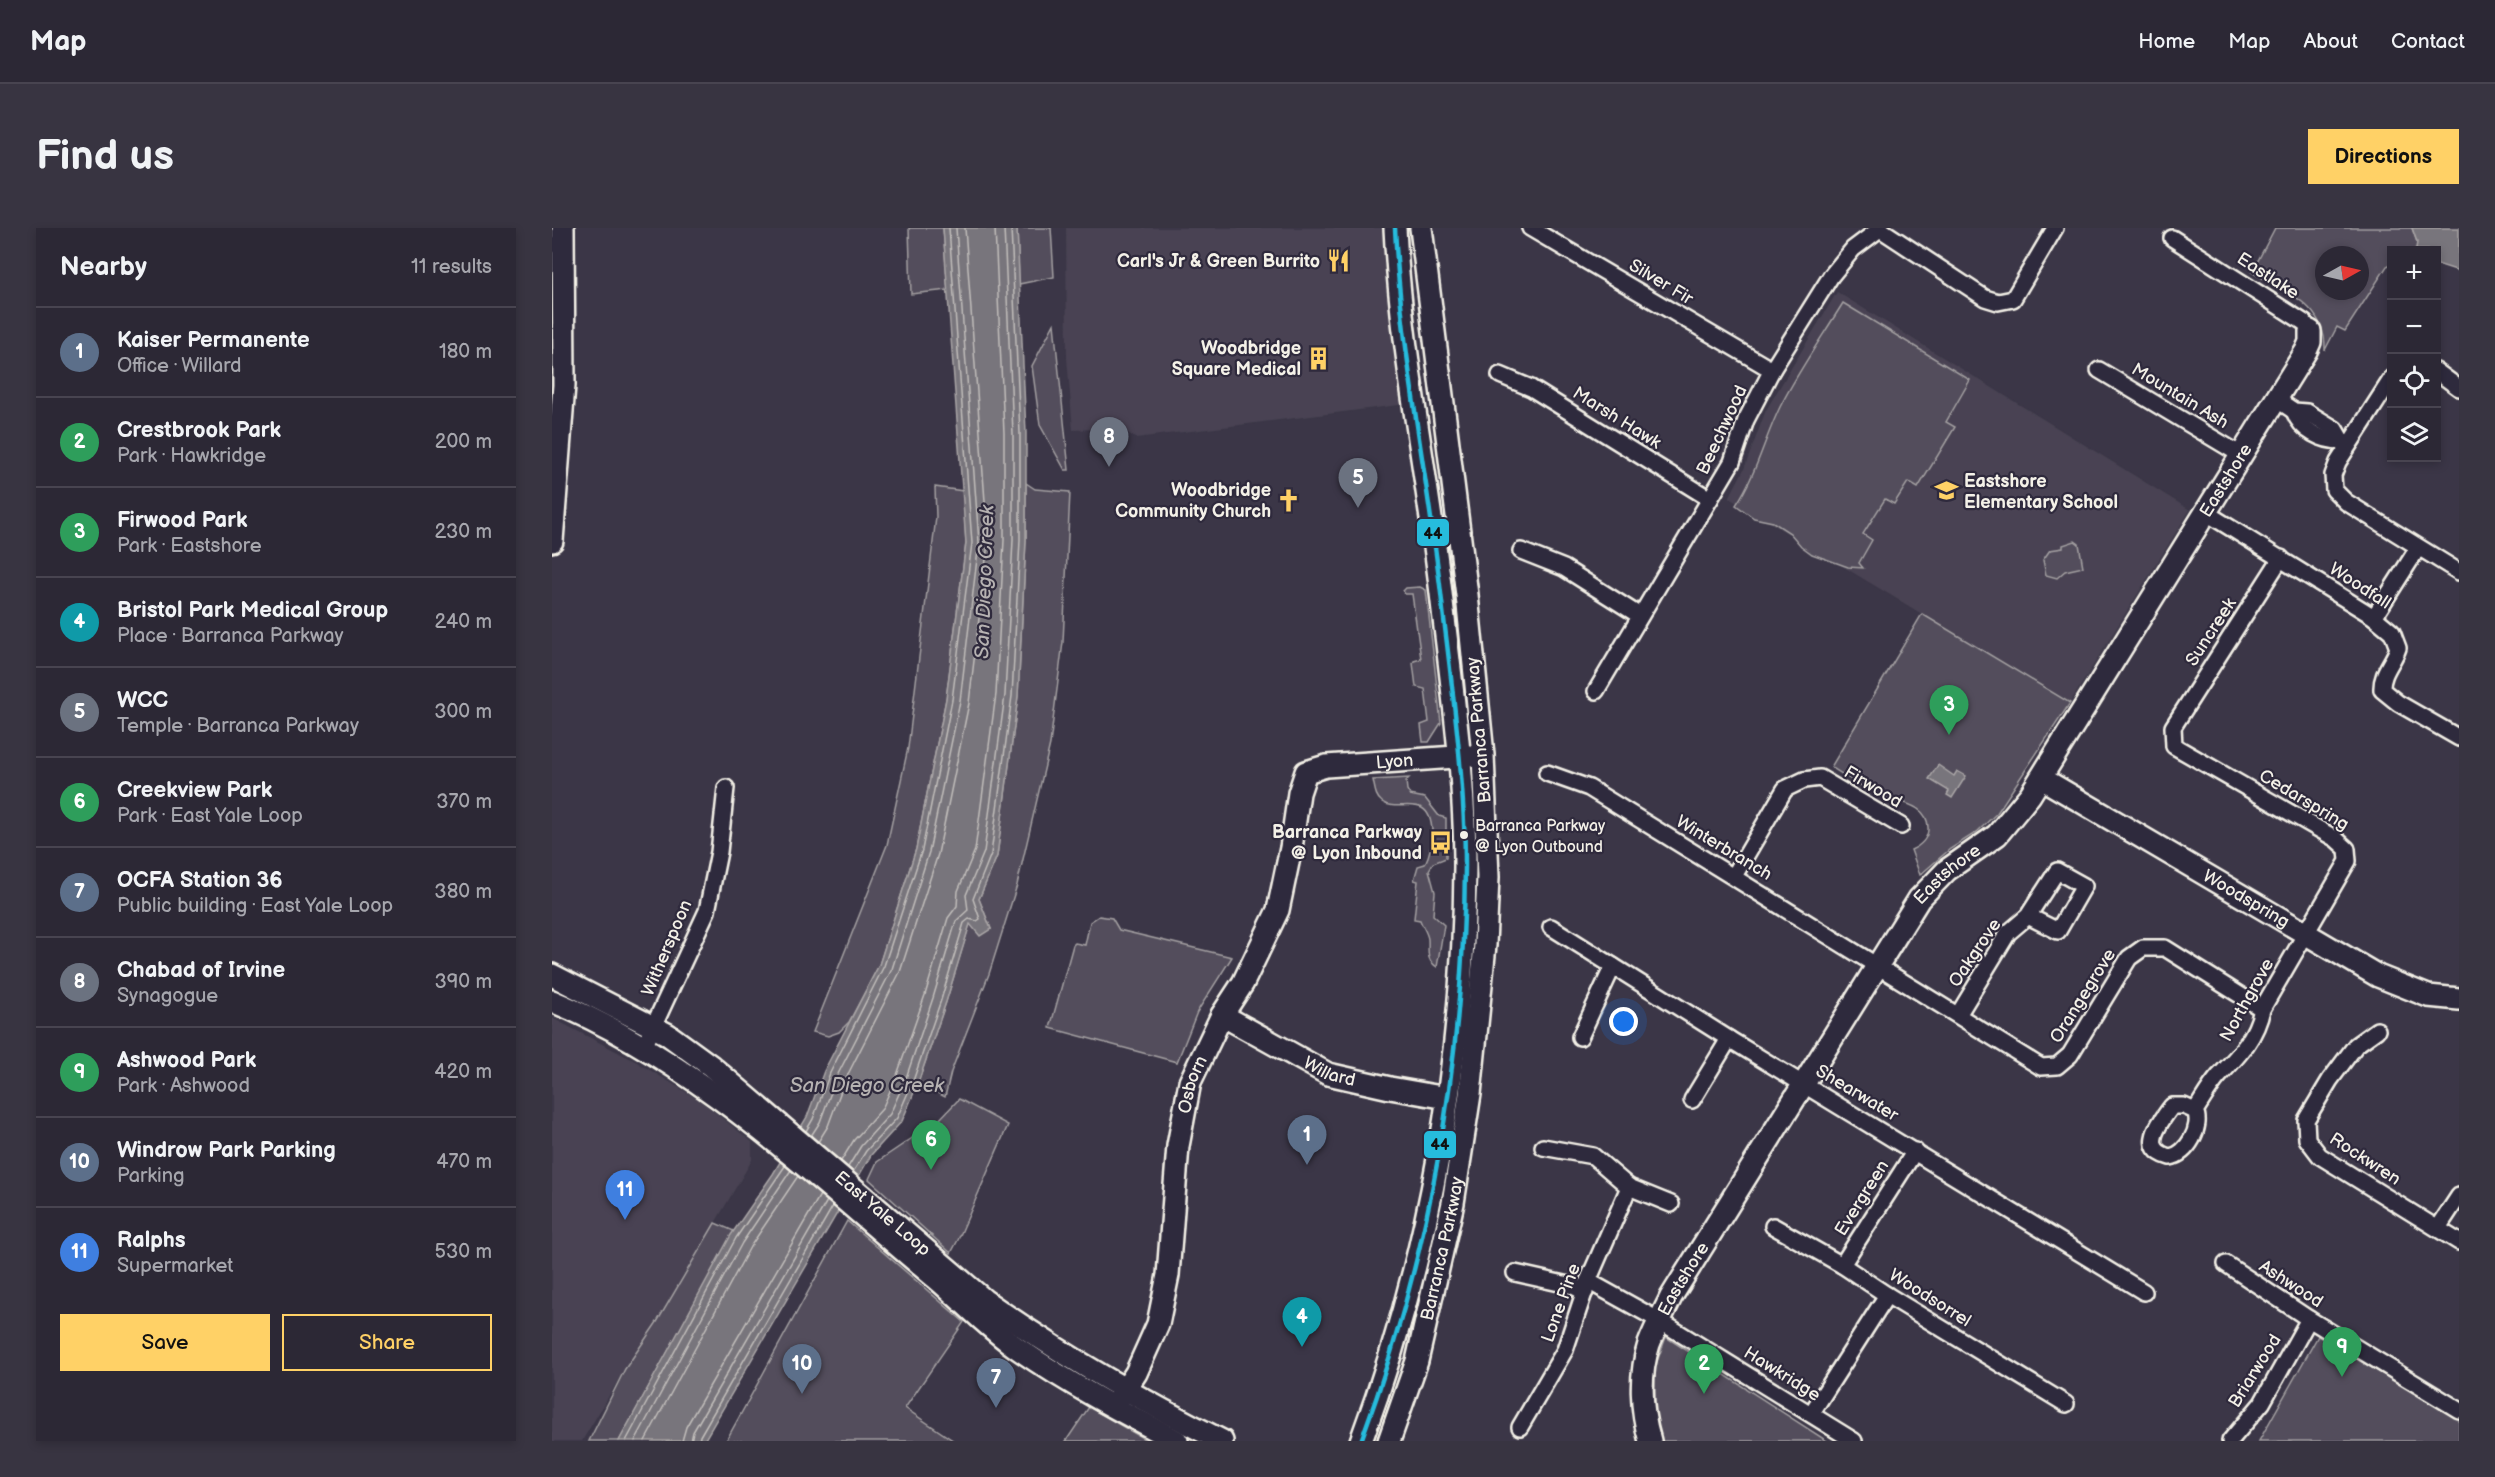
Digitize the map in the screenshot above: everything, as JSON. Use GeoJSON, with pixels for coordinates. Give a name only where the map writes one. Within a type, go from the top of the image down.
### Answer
{"type":"FeatureCollection","features":[{"type":"Feature","properties":{"kind":"main road"},"geometry":{"type":"LineString","coordinates":[[552,541],[564,385],[563,228]]}},
{"type":"Feature","properties":{"kind":"main road","name":"Barranca Parkway"},"geometry":{"type":"LineString","coordinates":[[1361,1441],[1390,1360],[1430,1202],[1448,1098],[1462,955],[1465,864],[1458,757],[1442,600],[1404,318],[1395,228]]}},
{"type":"Feature","properties":{"kind":"main road","name":"Barranca Parkway"},"geometry":{"type":"LineString","coordinates":[[1389,1441],[1417,1360],[1453,1203],[1470,1094],[1485,945],[1488,877],[1483,755],[1467,595],[1421,228]]}},
{"type":"Feature","properties":{"kind":"main road"},"geometry":{"type":"LineString","coordinates":[[1404,318],[1431,315]]}},
{"type":"Feature","properties":{"kind":"main road","name":"Eastshore"},"geometry":{"type":"LineString","coordinates":[[1650,1441],[1642,1405],[1643,1380],[1649,1344],[1671,1297],[1876,965],[1927,890],[1947,870],[1997,835],[2041,778],[2306,351],[2310,342],[2310,331]]}},
{"type":"Feature","properties":{"kind":"main road","name":"Lyon"},"geometry":{"type":"LineString","coordinates":[[1306,772],[1326,766],[1483,755]]}},
{"type":"Feature","properties":{"kind":"main road","name":"Osborn"},"geometry":{"type":"LineString","coordinates":[[1114,1406],[1136,1373],[1158,1324],[1168,1275],[1178,1146],[1190,1082],[1222,1015],[1243,983],[1278,910],[1291,848],[1299,793],[1306,772]]}},
{"type":"Feature","properties":{"kind":"main road","name":"Woodspring"},"geometry":{"type":"LineString","coordinates":[[2041,778],[2386,981],[2428,996],[2459,999]]}},
{"type":"Feature","properties":{"kind":"main road","name":"East Yale Loop"},"geometry":{"type":"LineString","coordinates":[[552,975],[654,1027],[711,1066],[785,1141],[1018,1349],[1177,1441]]}},
{"type":"Feature","properties":{"kind":"main road","name":"East Yale Loop"},"geometry":{"type":"LineString","coordinates":[[552,1001],[643,1048],[785,1141]]}},
{"type":"Feature","properties":{"kind":"main road","name":"Willard"},"geometry":{"type":"LineString","coordinates":[[1222,1015],[1328,1074],[1448,1098]]}},
{"type":"Feature","properties":{"kind":"main road","name":"East Yale Loop"},"geometry":{"type":"LineString","coordinates":[[857,1203],[891,1220],[984,1300],[1062,1352],[1222,1441]]}},
{"type":"Feature","properties":{"kind":"street","name":"Silver Fir"},"geometry":{"type":"LineString","coordinates":[[1530,228],[1772,370]]}},
{"type":"Feature","properties":{"kind":"street"},"geometry":{"type":"LineString","coordinates":[[1880,229],[1985,298],[1998,302],[2013,299],[2055,228]]}},
{"type":"Feature","properties":{"kind":"street","name":"Beechwood"},"geometry":{"type":"LineString","coordinates":[[1596,691],[1732,462],[1746,420],[1772,370],[1831,276],[1853,249],[1880,229]]}},
{"type":"Feature","properties":{"kind":"street","name":"Eastlake"},"geometry":{"type":"LineString","coordinates":[[2172,238],[2305,323],[2310,331]]}},
{"type":"Feature","properties":{"kind":"street","name":"Mountain Ash"},"geometry":{"type":"LineString","coordinates":[[2099,370],[2241,455]]}},
{"type":"Feature","properties":{"kind":"street","name":"Marsh Hawk"},"geometry":{"type":"LineString","coordinates":[[1500,375],[1531,388],[1710,499]]}},
{"type":"Feature","properties":{"kind":"street"},"geometry":{"type":"LineString","coordinates":[[2441,375],[2459,388]]}},
{"type":"Feature","properties":{"kind":"street"},"geometry":{"type":"LineString","coordinates":[[2387,384],[2344,443],[2333,475],[2334,490],[2346,502],[2459,572]]}},
{"type":"Feature","properties":{"kind":"street"},"geometry":{"type":"LineString","coordinates":[[2276,399],[2294,411],[2298,423],[2327,441],[2344,443]]}},
{"type":"Feature","properties":{"kind":"street","name":"Woodfall"},"geometry":{"type":"LineString","coordinates":[[2205,512],[2374,617],[2392,632],[2398,648],[2384,674],[2381,682],[2382,690],[2398,703],[2459,738]]}},
{"type":"Feature","properties":{"kind":"street"},"geometry":{"type":"LineString","coordinates":[[2374,617],[2418,548]]}},
{"type":"Feature","properties":{"kind":"street"},"geometry":{"type":"LineString","coordinates":[[1521,551],[1564,568],[1640,616]]}},
{"type":"Feature","properties":{"kind":"street","name":"Suncreek"},"geometry":{"type":"LineString","coordinates":[[2173,727],[2281,558]]}},
{"type":"Feature","properties":{"kind":"street","name":"Cedarspring"},"geometry":{"type":"LineString","coordinates":[[2173,727],[2174,746],[2336,839],[2347,849],[2346,868],[2307,934]]}},
{"type":"Feature","properties":{"kind":"street","name":"Winterbranch"},"geometry":{"type":"LineString","coordinates":[[1546,772],[1589,788],[1876,965]]}},
{"type":"Feature","properties":{"kind":"street","name":"Firwood"},"geometry":{"type":"LineString","coordinates":[[1734,876],[1785,789],[1804,780],[1820,778],[1901,826]]}},
{"type":"Feature","properties":{"kind":"street","name":"Witherspoon"},"geometry":{"type":"LineString","coordinates":[[643,1048],[707,911],[719,852],[726,788]]}},
{"type":"Feature","properties":{"kind":"street","name":"Oakgrove"},"geometry":{"type":"LineString","coordinates":[[1958,1015],[2008,933],[2028,916]]}},
{"type":"Feature","properties":{"kind":"street","name":"Shearwater"},"geometry":{"type":"LineString","coordinates":[[1551,927],[1729,1039],[2144,1292]]}},
{"type":"Feature","properties":{"kind":"street","name":"Northgrove"},"geometry":{"type":"LineString","coordinates":[[2195,1111],[2219,1076],[2244,1050],[2257,1029],[2262,1009],[2307,934]]}},
{"type":"Feature","properties":{"kind":"street","name":"Orangegrove"},"geometry":{"type":"LineString","coordinates":[[1876,965],[2041,1067],[2057,1066],[2070,1055],[2135,951],[2152,947],[2165,948],[2262,1009]]}},
{"type":"Feature","properties":{"kind":"street"},"geometry":{"type":"LineString","coordinates":[[1580,1037],[1613,966]]}},
{"type":"Feature","properties":{"kind":"street","name":"Rockwren"},"geometry":{"type":"LineString","coordinates":[[2376,1030],[2356,1044],[2330,1080],[2306,1120],[2307,1139],[2320,1156],[2459,1242]]}},
{"type":"Feature","properties":{"kind":"street"},"geometry":{"type":"LineString","coordinates":[[1692,1100],[1729,1039]]}},
{"type":"Feature","properties":{"kind":"street"},"geometry":{"type":"LineString","coordinates":[[1543,1147],[1593,1156],[1629,1187],[1671,1204]]}},
{"type":"Feature","properties":{"kind":"street","name":"Evergreen"},"geometry":{"type":"LineString","coordinates":[[1842,1265],[1915,1151]]}},
{"type":"Feature","properties":{"kind":"street","name":"Lone Pine"},"geometry":{"type":"LineString","coordinates":[[1520,1427],[1565,1350],[1587,1286],[1629,1187]]}},
{"type":"Feature","properties":{"kind":"street"},"geometry":{"type":"LineString","coordinates":[[2438,1228],[2459,1196]]}},
{"type":"Feature","properties":{"kind":"street","name":"Woodsorrel"},"geometry":{"type":"LineString","coordinates":[[1773,1226],[1842,1265],[2066,1404]]}},
{"type":"Feature","properties":{"kind":"street","name":"Ashwood"},"geometry":{"type":"LineString","coordinates":[[2226,1264],[2309,1319],[2459,1410]]}},
{"type":"Feature","properties":{"kind":"street","name":"Hawkridge"},"geometry":{"type":"LineString","coordinates":[[1515,1273],[1574,1286],[1587,1286],[1660,1321],[1854,1441]]}},
{"type":"Feature","properties":{"kind":"street"},"geometry":{"type":"LineString","coordinates":[[1811,1414],[1887,1295]]}},
{"type":"Feature","properties":{"kind":"street","name":"Briarwood"},"geometry":{"type":"LineString","coordinates":[[2230,1441],[2262,1403],[2309,1319]]}},
{"type":"Feature","properties":{"kind":"shaded area"},"geometry":{"type":"Polygon","coordinates":[[[909,228],[943,228],[948,290],[911,294],[909,228]]]}},
{"type":"Feature","properties":{"kind":"shaded area"},"geometry":{"type":"Polygon","coordinates":[[[1017,228],[1051,228],[1054,277],[1019,284],[1017,228]]]}},
{"type":"Feature","properties":{"kind":"shaded area"},"geometry":{"type":"Polygon","coordinates":[[[1066,228],[1389,228],[1405,393],[1399,405],[1136,438],[1119,428],[1073,430],[1067,358],[1066,228]]]}},
{"type":"Feature","properties":{"kind":"shaded area"},"geometry":{"type":"Polygon","coordinates":[[[2275,228],[2412,228],[2416,246],[2387,246],[2387,266],[2369,294],[2369,246],[2315,246],[2315,300],[2365,300],[2345,331],[2337,327],[2325,350],[2324,334],[2319,321],[2302,302],[2252,272],[2275,228]]]}},
{"type":"Feature","properties":{"kind":"shaded area","name":"Eastshore Elementary School"},"geometry":{"type":"Polygon","coordinates":[[[1837,292],[2190,510],[2070,703],[1729,498],[1744,469],[1766,410],[1837,292]]]}},
{"type":"Feature","properties":{"kind":"shaded area"},"geometry":{"type":"Polygon","coordinates":[[[1843,303],[1970,380],[1946,422],[1955,427],[1918,488],[1908,482],[1894,504],[1885,499],[1863,534],[1872,540],[1859,563],[1863,568],[1848,567],[1812,554],[1801,546],[1790,533],[1773,522],[1754,518],[1736,505],[1749,482],[1774,419],[1787,394],[1843,303]]]}},
{"type":"Feature","properties":{"kind":"shaded area"},"geometry":{"type":"Polygon","coordinates":[[[1054,324],[1069,470],[1065,470],[1040,425],[1032,366],[1054,324]]]}},
{"type":"Feature","properties":{"kind":"shaded area"},"geometry":{"type":"Polygon","coordinates":[[[1026,483],[1035,489],[1070,492],[1063,642],[1050,744],[1017,885],[989,974],[951,1072],[945,1097],[918,1083],[970,923],[991,929],[979,899],[997,856],[1018,696],[1026,540],[1026,483]]]}},
{"type":"Feature","properties":{"kind":"shaded area"},"geometry":{"type":"Polygon","coordinates":[[[935,487],[963,491],[966,543],[946,699],[916,849],[879,965],[849,1022],[839,1032],[828,1036],[813,1032],[887,845],[908,748],[936,517],[935,487]]]}},
{"type":"Feature","properties":{"kind":"shaded area"},"geometry":{"type":"Polygon","coordinates":[[[2075,541],[2079,544],[2083,567],[2065,571],[2057,578],[2046,575],[2043,560],[2050,550],[2063,548],[2063,545],[2075,541]]]}},
{"type":"Feature","properties":{"kind":"shaded area"},"geometry":{"type":"Polygon","coordinates":[[[1420,587],[1426,590],[1441,723],[1429,742],[1423,742],[1421,725],[1429,722],[1425,689],[1416,687],[1413,663],[1421,659],[1412,594],[1405,594],[1403,591],[1406,588],[1420,587]]]}},
{"type":"Feature","properties":{"kind":"shaded area"},"geometry":{"type":"Polygon","coordinates":[[[1922,614],[2070,703],[1997,813],[1977,832],[1950,849],[1920,875],[1911,850],[1922,842],[1927,834],[1927,821],[1923,814],[1909,804],[1869,790],[1831,767],[1922,614]]]}},
{"type":"Feature","properties":{"kind":"shaded area"},"geometry":{"type":"Polygon","coordinates":[[[1409,778],[1406,781],[1410,795],[1425,798],[1439,816],[1446,818],[1446,858],[1433,863],[1429,870],[1435,892],[1433,915],[1444,925],[1437,967],[1429,958],[1426,931],[1420,920],[1414,919],[1418,881],[1414,880],[1418,866],[1425,864],[1429,852],[1432,831],[1430,818],[1420,807],[1396,806],[1382,802],[1377,795],[1373,780],[1409,778]]]}},
{"type":"Feature","properties":{"kind":"shaded area"},"geometry":{"type":"Polygon","coordinates":[[[1099,916],[1112,918],[1119,930],[1232,957],[1197,1012],[1177,1062],[1050,1028],[1073,945],[1075,943],[1085,945],[1090,922],[1099,916]]]}},
{"type":"Feature","properties":{"kind":"shaded area"},"geometry":{"type":"Polygon","coordinates":[[[552,1018],[635,1061],[701,1101],[752,1142],[752,1160],[657,1322],[625,1369],[582,1441],[552,1441],[552,1018]]]}},
{"type":"Feature","properties":{"kind":"shaded area"},"geometry":{"type":"Polygon","coordinates":[[[959,1099],[1008,1125],[951,1253],[869,1179],[877,1162],[939,1120],[959,1099]]]}},
{"type":"Feature","properties":{"kind":"shaded area"},"geometry":{"type":"Polygon","coordinates":[[[847,1221],[964,1322],[905,1408],[954,1441],[726,1441],[847,1221]]]}},
{"type":"Feature","properties":{"kind":"shaded area"},"geometry":{"type":"Polygon","coordinates":[[[715,1223],[734,1231],[619,1441],[589,1441],[625,1369],[657,1322],[715,1223]]]}},
{"type":"Feature","properties":{"kind":"shaded area"},"geometry":{"type":"Polygon","coordinates":[[[2318,1336],[2459,1419],[2459,1441],[2259,1441],[2318,1336]]]}},
{"type":"Feature","properties":{"kind":"shaded area"},"geometry":{"type":"Polygon","coordinates":[[[1666,1337],[1827,1441],[1661,1441],[1655,1420],[1655,1367],[1666,1337]]]}},
{"type":"Feature","properties":{"kind":"shaded area"},"geometry":{"type":"Polygon","coordinates":[[[1089,1407],[1148,1441],[1066,1441],[1089,1407]]]}},
{"type":"Feature","properties":{"kind":"water","name":"San Diego Creek"},"geometry":{"type":"Polygon","coordinates":[[[943,228],[1017,228],[1026,433],[1026,540],[1018,696],[997,856],[979,899],[991,929],[980,936],[970,924],[946,1002],[918,1083],[902,1121],[871,1155],[704,1441],[619,1441],[731,1235],[773,1174],[807,1117],[824,1071],[879,965],[916,849],[946,699],[966,543],[943,228]]]}},
{"type":"Feature","properties":{"kind":"water"},"geometry":{"type":"Polygon","coordinates":[[[2412,228],[2459,228],[2459,271],[2441,265],[2441,246],[2416,246],[2412,228]]]}},
{"type":"Feature","properties":{"kind":"water"},"geometry":{"type":"Polygon","coordinates":[[[1938,765],[1954,776],[1957,771],[1966,776],[1952,798],[1947,795],[1949,791],[1929,779],[1938,765]]]}},
{"type":"Feature","properties":{"kind":"transit line","name":"44"},"geometry":{"type":"LineString","coordinates":[[1361,1441],[1385,1372],[1424,1230],[1450,1085],[1463,939],[1465,866],[1463,800],[1457,734],[1436,555],[1403,322],[1395,228]]}},
{"type":"Feature","properties":{"kind":"place","name":"Carl's Jr & Green Burrito"},"geometry":{"type":"Point","coordinates":[1338,261]}},
{"type":"Feature","properties":{"kind":"place","name":"Woodbridge Square Medical"},"geometry":{"type":"Point","coordinates":[1319,358]}},
{"type":"Feature","properties":{"kind":"place","name":"Chabad of Irvine"},"geometry":{"type":"Point","coordinates":[1109,467]}},
{"type":"Feature","properties":{"kind":"place","name":"Eastshore Elementary School"},"geometry":{"type":"Point","coordinates":[1946,491]}},
{"type":"Feature","properties":{"kind":"place","name":"Woodbridge Community Church"},"geometry":{"type":"Point","coordinates":[1289,500]}},
{"type":"Feature","properties":{"kind":"place","name":"WCC"},"geometry":{"type":"Point","coordinates":[1358,508]}},
{"type":"Feature","properties":{"kind":"place","name":"Firwood Park"},"geometry":{"type":"Point","coordinates":[1949,735]}},
{"type":"Feature","properties":{"kind":"place","name":"Barranca Parkway @ Lyon Outbound"},"geometry":{"type":"Point","coordinates":[1464,835]}},
{"type":"Feature","properties":{"kind":"place","name":"Barranca Parkway @ Lyon Inbound"},"geometry":{"type":"Point","coordinates":[1440,842]}},
{"type":"Feature","properties":{"kind":"place","name":"Kaiser Permanente"},"geometry":{"type":"Point","coordinates":[1307,1165]}},
{"type":"Feature","properties":{"kind":"place","name":"Creekview Park"},"geometry":{"type":"Point","coordinates":[931,1170]}},
{"type":"Feature","properties":{"kind":"place","name":"Ralphs"},"geometry":{"type":"Point","coordinates":[625,1220]}},
{"type":"Feature","properties":{"kind":"place","name":"Bristol Park Medical Group"},"geometry":{"type":"Point","coordinates":[1302,1347]}},
{"type":"Feature","properties":{"kind":"place","name":"Ashwood Park"},"geometry":{"type":"Point","coordinates":[2342,1377]}},
{"type":"Feature","properties":{"kind":"place","name":"Windrow Park Parking"},"geometry":{"type":"Point","coordinates":[802,1394]}},
{"type":"Feature","properties":{"kind":"place","name":"Crestbrook Park"},"geometry":{"type":"Point","coordinates":[1704,1394]}},
{"type":"Feature","properties":{"kind":"place","name":"OCFA Station 36"},"geometry":{"type":"Point","coordinates":[996,1408]}}]}
